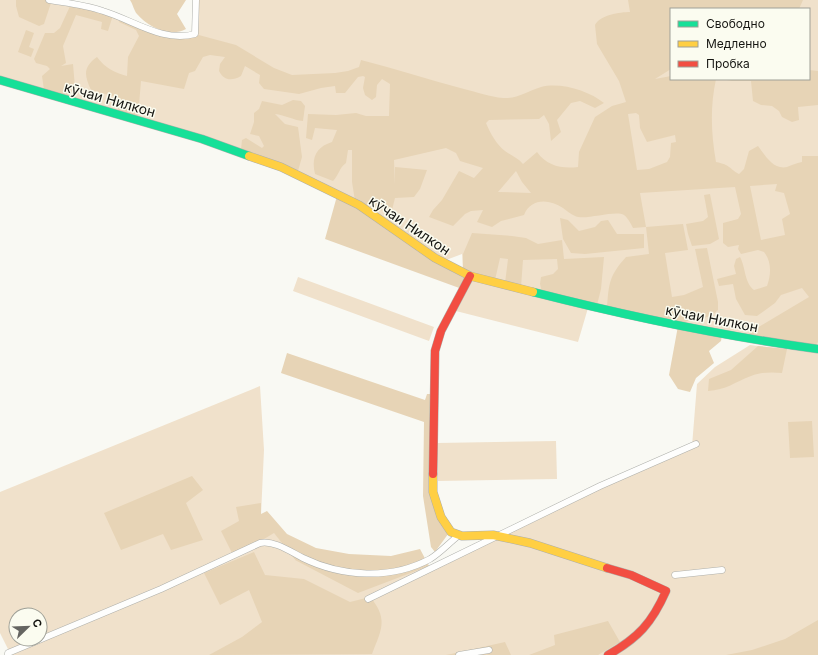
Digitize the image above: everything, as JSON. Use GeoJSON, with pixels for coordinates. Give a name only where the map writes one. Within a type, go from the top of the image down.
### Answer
{"type":"FeatureCollection","features":[{"type":"Feature","properties":{"kind":"street"},"geometry":{"type":"LineString","coordinates":[[49,0],[95,8],[150,30],[179,36],[195,34],[196,0]]}},
{"type":"Feature","properties":{"kind":"street","name":"кӯчаи Нилкон"},"geometry":{"type":"LineString","coordinates":[[0,80],[202,139],[281,167],[359,205],[435,258],[470,276],[594,308],[744,339],[818,349]]}},
{"type":"Feature","properties":{"kind":"street"},"geometry":{"type":"LineString","coordinates":[[470,276],[439,334],[434,368],[433,492],[444,522],[451,532],[458,536],[486,534],[549,549],[631,575],[666,591],[648,625],[629,643],[608,655]]}},
{"type":"Feature","properties":{"kind":"street"},"geometry":{"type":"LineString","coordinates":[[368,599],[600,486],[696,444]]}},
{"type":"Feature","properties":{"kind":"street"},"geometry":{"type":"LineString","coordinates":[[8,655],[8,653],[168,586],[260,543],[273,544],[328,568],[359,574],[369,574],[409,568],[433,557],[458,536]]}},
{"type":"Feature","properties":{"kind":"street"},"geometry":{"type":"LineString","coordinates":[[675,575],[722,570]]}},
{"type":"Feature","properties":{"kind":"street"},"geometry":{"type":"LineString","coordinates":[[459,655],[489,650]]}},
{"type":"Feature","properties":{"kind":"shaded area"},"geometry":{"type":"Polygon","coordinates":[[[0,0],[54,0],[92,8],[152,33],[173,39],[186,38],[195,34],[196,0],[818,0],[818,347],[728,332],[639,314],[463,272],[462,254],[446,260],[361,204],[286,165],[183,130],[0,77],[0,0]]]}},
{"type":"Feature","properties":{"kind":"shaded area"},"geometry":{"type":"Polygon","coordinates":[[[16,0],[52,0],[44,24],[39,26],[19,17],[16,0]]]}},
{"type":"Feature","properties":{"kind":"shaded area"},"geometry":{"type":"Polygon","coordinates":[[[130,0],[186,0],[177,14],[186,29],[166,32],[153,27],[137,14],[130,0]]]}},
{"type":"Feature","properties":{"kind":"shaded area"},"geometry":{"type":"Polygon","coordinates":[[[628,0],[803,0],[799,8],[670,8],[670,70],[655,79],[670,76],[670,80],[716,80],[712,120],[716,162],[727,166],[739,174],[744,169],[749,151],[758,146],[770,161],[782,167],[787,167],[802,162],[802,156],[818,156],[818,342],[814,347],[746,336],[809,297],[802,288],[781,295],[775,303],[757,316],[745,315],[736,299],[733,284],[719,286],[717,279],[736,274],[734,266],[736,259],[740,257],[748,283],[754,290],[767,286],[769,277],[770,264],[764,252],[758,250],[741,254],[738,249],[739,245],[728,247],[723,243],[723,223],[738,219],[741,214],[735,187],[640,193],[646,227],[633,228],[624,215],[615,213],[578,217],[572,215],[558,205],[546,202],[531,205],[524,215],[501,221],[492,227],[477,222],[483,210],[471,211],[465,214],[453,226],[429,217],[442,200],[459,171],[474,178],[483,168],[460,161],[456,153],[446,148],[394,160],[395,185],[395,167],[427,170],[420,189],[414,197],[395,198],[391,214],[355,201],[352,182],[352,150],[348,150],[346,163],[333,181],[315,174],[314,158],[316,154],[322,147],[332,142],[337,130],[315,128],[312,140],[306,138],[308,114],[336,115],[356,113],[366,116],[389,116],[390,84],[382,79],[377,85],[376,97],[372,100],[365,95],[363,88],[365,77],[363,76],[358,77],[345,93],[336,93],[335,86],[299,94],[264,89],[259,83],[260,75],[245,66],[241,76],[234,79],[223,77],[219,71],[220,64],[225,57],[210,55],[203,57],[195,71],[189,73],[184,89],[141,81],[138,117],[118,111],[120,98],[91,90],[86,76],[89,64],[97,57],[110,70],[127,76],[128,57],[139,36],[136,30],[119,22],[120,16],[147,30],[166,37],[176,38],[195,34],[236,45],[274,68],[292,75],[348,71],[359,67],[361,60],[488,96],[508,98],[541,87],[566,87],[583,91],[604,103],[595,108],[580,101],[571,103],[557,120],[561,132],[551,141],[549,124],[544,115],[539,119],[489,120],[486,123],[499,146],[523,164],[537,152],[545,161],[555,166],[578,167],[579,152],[595,117],[612,106],[626,102],[619,81],[597,44],[595,25],[606,16],[630,12],[628,0]],[[636,113],[628,114],[637,170],[649,169],[667,162],[670,157],[671,143],[676,142],[675,135],[647,142],[640,128],[639,115],[636,113]],[[516,171],[498,192],[531,193],[522,182],[516,171]],[[777,184],[750,186],[761,240],[785,235],[782,219],[790,214],[784,193],[775,191],[777,184]]]}},
{"type":"Feature","properties":{"kind":"shaded area"},"geometry":{"type":"Polygon","coordinates":[[[71,4],[113,15],[108,31],[101,29],[102,22],[76,15],[63,46],[66,63],[61,66],[73,64],[76,99],[44,90],[42,76],[50,69],[47,66],[36,63],[34,59],[45,33],[54,33],[60,28],[71,4]]]}},
{"type":"Feature","properties":{"kind":"shaded area"},"geometry":{"type":"Polygon","coordinates":[[[26,30],[34,33],[29,47],[34,49],[31,57],[18,52],[26,30]]]}},
{"type":"Feature","properties":{"kind":"shaded area"},"geometry":{"type":"Polygon","coordinates":[[[810,70],[818,71],[818,105],[798,107],[799,120],[792,122],[782,117],[779,111],[772,106],[761,105],[753,101],[751,81],[727,80],[810,80],[810,70]]]}},
{"type":"Feature","properties":{"kind":"shaded area"},"geometry":{"type":"Polygon","coordinates":[[[293,100],[301,101],[305,106],[303,121],[275,114],[285,124],[298,127],[302,157],[298,171],[286,165],[241,149],[242,140],[246,138],[262,148],[264,146],[259,136],[250,134],[254,122],[254,113],[259,109],[262,101],[282,105],[293,100]]]}},
{"type":"Feature","properties":{"kind":"shaded area"},"geometry":{"type":"Polygon","coordinates":[[[710,194],[719,239],[710,244],[692,246],[686,224],[703,221],[708,217],[704,195],[710,194]]]}},
{"type":"Feature","properties":{"kind":"shaded area"},"geometry":{"type":"Polygon","coordinates":[[[337,196],[469,277],[462,289],[325,239],[337,196]]]}},
{"type":"Feature","properties":{"kind":"shaded area"},"geometry":{"type":"Polygon","coordinates":[[[560,218],[568,220],[579,231],[595,227],[601,221],[608,220],[617,234],[644,234],[644,248],[585,254],[571,253],[563,239],[560,218]]]}},
{"type":"Feature","properties":{"kind":"shaded area"},"geometry":{"type":"Polygon","coordinates":[[[683,224],[688,250],[665,253],[672,297],[684,295],[703,287],[695,249],[707,248],[718,302],[718,310],[704,318],[692,319],[683,323],[607,307],[608,292],[616,269],[626,257],[649,254],[646,227],[683,224]]]}},
{"type":"Feature","properties":{"kind":"shaded area"},"geometry":{"type":"Polygon","coordinates":[[[472,233],[526,238],[538,244],[562,240],[564,259],[604,257],[601,289],[597,305],[542,292],[540,284],[541,277],[553,274],[558,269],[557,259],[523,260],[521,287],[505,283],[508,259],[500,258],[495,280],[463,272],[463,254],[472,233]]]}},
{"type":"Feature","properties":{"kind":"shaded area"},"geometry":{"type":"Polygon","coordinates":[[[298,277],[434,327],[429,341],[293,291],[298,277]]]}},
{"type":"Feature","properties":{"kind":"shaded area"},"geometry":{"type":"Polygon","coordinates":[[[469,277],[588,308],[578,342],[452,310],[469,277]]]}},
{"type":"Feature","properties":{"kind":"shaded area"},"geometry":{"type":"Polygon","coordinates":[[[678,326],[722,335],[721,341],[709,351],[714,363],[696,378],[690,392],[678,389],[669,375],[678,326]]]}},
{"type":"Feature","properties":{"kind":"shaded area"},"geometry":{"type":"Polygon","coordinates":[[[750,345],[818,353],[818,655],[11,655],[0,633],[0,492],[260,386],[264,450],[261,515],[295,560],[429,566],[692,446],[697,384],[715,367],[750,345]]]}},
{"type":"Feature","properties":{"kind":"shaded area"},"geometry":{"type":"Polygon","coordinates":[[[758,346],[787,349],[782,373],[770,372],[759,374],[745,378],[725,387],[708,391],[709,379],[731,370],[758,346]]]}},
{"type":"Feature","properties":{"kind":"shaded area"},"geometry":{"type":"Polygon","coordinates":[[[287,353],[425,400],[427,394],[432,394],[431,492],[451,530],[435,552],[431,547],[423,496],[424,422],[281,373],[287,353]]]}},
{"type":"Feature","properties":{"kind":"shaded area"},"geometry":{"type":"Polygon","coordinates":[[[812,421],[814,457],[790,458],[788,422],[812,421]]]}},
{"type":"Feature","properties":{"kind":"shaded area"},"geometry":{"type":"Polygon","coordinates":[[[556,441],[557,479],[438,481],[437,443],[556,441]]]}},
{"type":"Feature","properties":{"kind":"shaded area"},"geometry":{"type":"Polygon","coordinates":[[[192,476],[203,490],[186,503],[203,540],[171,550],[163,534],[121,550],[104,513],[192,476]]]}},
{"type":"Feature","properties":{"kind":"shaded area"},"geometry":{"type":"Polygon","coordinates":[[[261,503],[261,514],[267,511],[287,534],[316,548],[349,554],[391,556],[420,549],[429,566],[358,593],[295,560],[274,533],[234,557],[221,531],[239,521],[236,507],[261,503]]]}},
{"type":"Feature","properties":{"kind":"shaded area"},"geometry":{"type":"Polygon","coordinates":[[[254,552],[265,575],[304,579],[350,602],[370,597],[380,612],[382,625],[372,654],[209,655],[242,637],[262,622],[249,590],[220,605],[204,573],[254,552]]]}},
{"type":"Feature","properties":{"kind":"shaded area"},"geometry":{"type":"Polygon","coordinates":[[[818,620],[818,655],[726,655],[752,650],[785,639],[818,620]]]}},
{"type":"Feature","properties":{"kind":"shaded area"},"geometry":{"type":"Polygon","coordinates":[[[608,621],[620,642],[598,655],[529,655],[555,645],[554,635],[608,621]]]}},
{"type":"Feature","properties":{"kind":"shaded area"},"geometry":{"type":"Polygon","coordinates":[[[505,642],[511,655],[446,655],[451,654],[505,642]]]}},
{"type":"Feature","properties":{"kind":"traffic: fast"},"geometry":{"type":"LineString","coordinates":[[0,80],[202,139],[249,156]]}},
{"type":"Feature","properties":{"kind":"traffic: fast"},"geometry":{"type":"LineString","coordinates":[[533,292],[675,325],[818,349]]}},
{"type":"Feature","properties":{"kind":"traffic: slow"},"geometry":{"type":"LineString","coordinates":[[249,156],[281,167],[359,205],[435,258],[470,276],[533,292]]}},
{"type":"Feature","properties":{"kind":"traffic: slow"},"geometry":{"type":"LineString","coordinates":[[433,474],[433,492],[441,517],[451,532],[462,536],[493,535],[530,543],[607,568]]}},
{"type":"Feature","properties":{"kind":"traffic: jam"},"geometry":{"type":"LineString","coordinates":[[433,474],[435,351],[441,331],[470,276]]}},
{"type":"Feature","properties":{"kind":"traffic: jam"},"geometry":{"type":"LineString","coordinates":[[607,568],[631,575],[666,591],[655,612],[643,629],[619,649],[608,655]]}}]}
